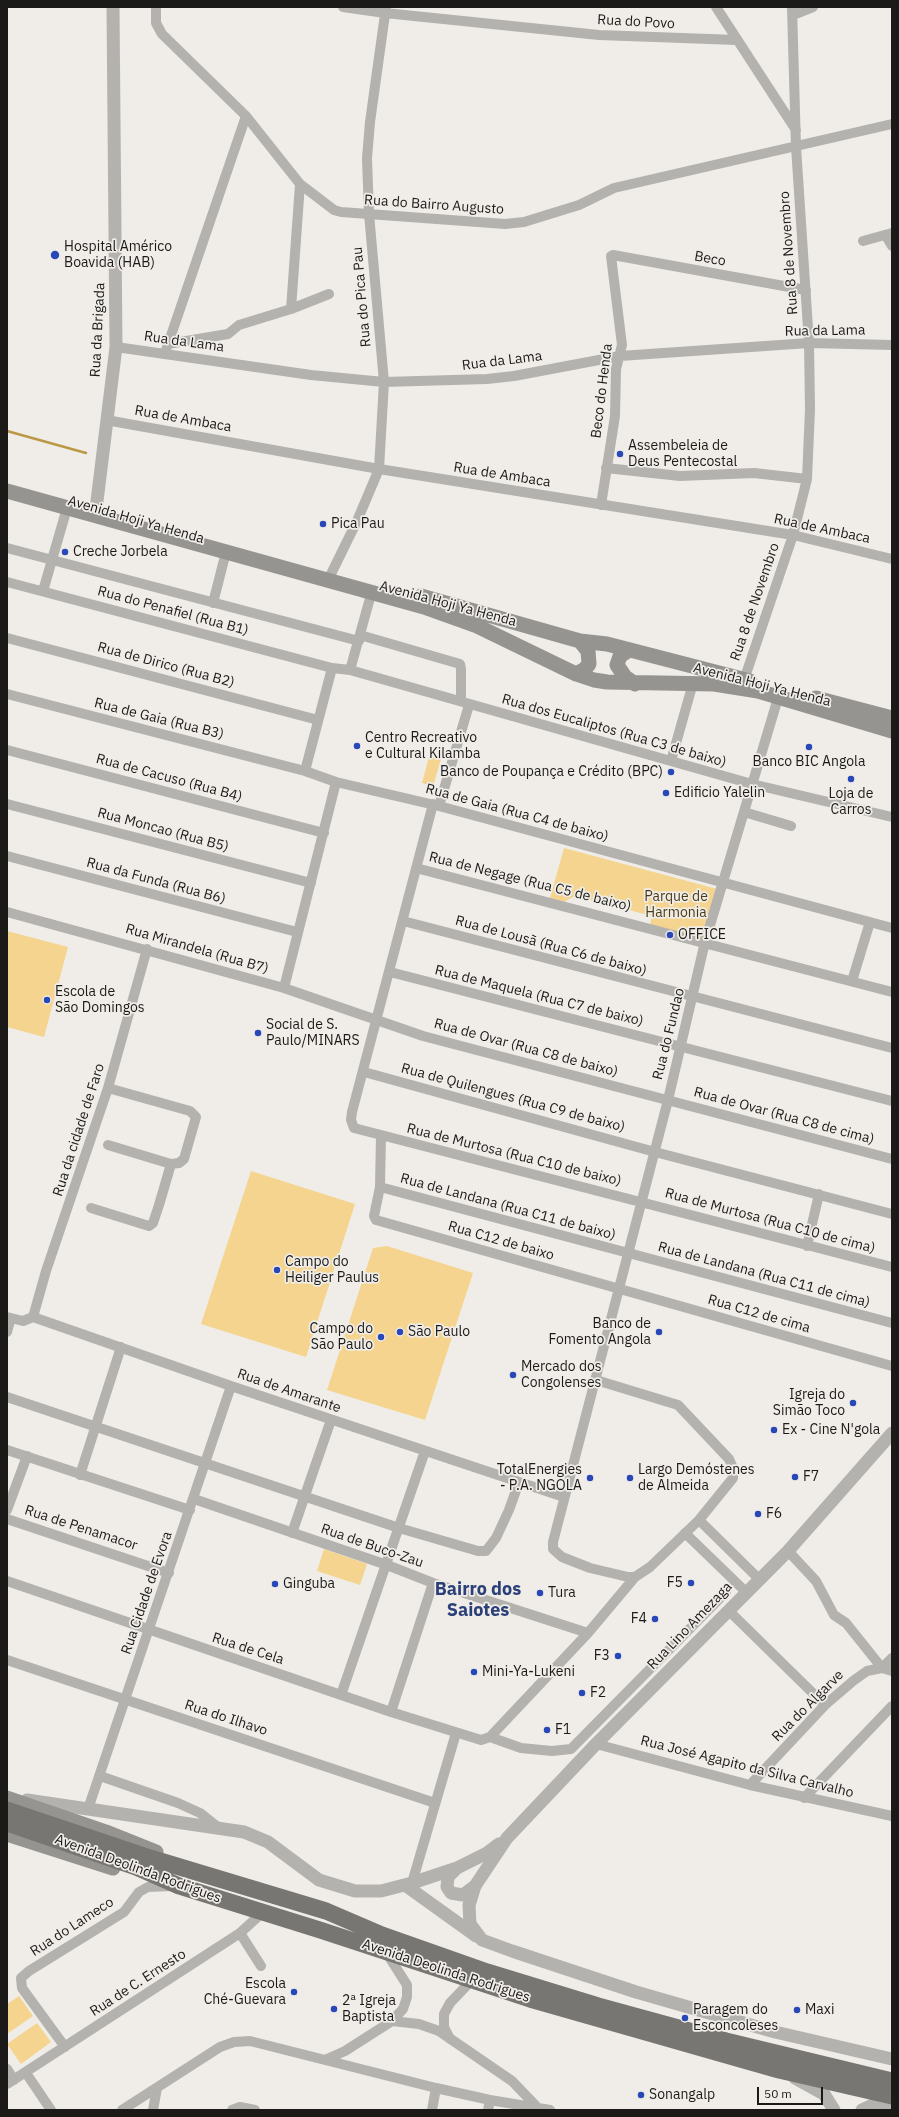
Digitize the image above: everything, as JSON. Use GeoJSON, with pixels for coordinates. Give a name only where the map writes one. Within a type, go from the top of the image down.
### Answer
{"type":"FeatureCollection","features":[{"type":"Feature","properties":{"kind":"highway","name":"Avenida Deolinda Rodrigues"},"geometry":{"type":"LineString","coordinates":[[7,1810],[186,1870],[326,1911],[382,1935],[434,1954],[598,2006],[726,2041],[892,2081]]}},
{"type":"Feature","properties":{"kind":"highway","name":"Avenida Deolinda Rodrigues"},"geometry":{"type":"LineString","coordinates":[[7,1823],[136,1867],[179,1886],[386,1952],[471,1981],[779,2070],[892,2096]]}},
{"type":"Feature","properties":{"kind":"main road","name":"Avenida Hoji Ya Henda"},"geometry":{"type":"LineString","coordinates":[[7,482],[96,509],[331,574],[403,591],[580,640],[607,644],[892,718]]}},
{"type":"Feature","properties":{"kind":"main road","name":"Avenida Hoji Ya Henda"},"geometry":{"type":"LineString","coordinates":[[7,491],[372,591],[424,607],[477,626],[576,674],[607,682],[635,684],[693,683],[750,690],[892,731]]}},
{"type":"Feature","properties":{"kind":"main road"},"geometry":{"type":"LineString","coordinates":[[576,674],[586,669],[588,664],[588,651],[580,640]]}},
{"type":"Feature","properties":{"kind":"main road"},"geometry":{"type":"LineString","coordinates":[[629,650],[620,656],[617,665],[625,678],[635,684]]}},
{"type":"Feature","properties":{"kind":"main road"},"geometry":{"type":"LineString","coordinates":[[7,1798],[106,1832],[159,1853],[186,1870]]}},
{"type":"Feature","properties":{"kind":"main road"},"geometry":{"type":"LineString","coordinates":[[7,1834],[144,1878],[179,1886]]}},
{"type":"Feature","properties":{"kind":"street","name":"Rua da Brigada"},"geometry":{"type":"LineString","coordinates":[[96,509],[116,347],[113,7]]}},
{"type":"Feature","properties":{"kind":"street","name":"Rua do Bairro Augusto"},"geometry":{"type":"LineString","coordinates":[[156,7],[156,23],[158,29],[246,116],[300,184],[334,210],[341,212],[505,224],[524,222],[579,205],[614,188],[892,124]]}},
{"type":"Feature","properties":{"kind":"street","name":"Rua do Povo"},"geometry":{"type":"LineString","coordinates":[[343,7],[386,10],[628,37],[737,40]]}},
{"type":"Feature","properties":{"kind":"street"},"geometry":{"type":"LineString","coordinates":[[716,7],[796,130]]}},
{"type":"Feature","properties":{"kind":"street"},"geometry":{"type":"LineString","coordinates":[[792,11],[813,7]]}},
{"type":"Feature","properties":{"kind":"street","name":"Rua do Pica Pau"},"geometry":{"type":"LineString","coordinates":[[331,574],[357,521],[379,469],[384,382],[369,214],[368,139],[386,10]]}},
{"type":"Feature","properties":{"kind":"street","name":"Rua 8 de Novembro"},"geometry":{"type":"LineString","coordinates":[[744,680],[793,535],[807,479],[810,409],[808,343],[806,290],[796,147],[792,11]]}},
{"type":"Feature","properties":{"kind":"street"},"geometry":{"type":"LineString","coordinates":[[167,348],[246,116]]}},
{"type":"Feature","properties":{"kind":"street"},"geometry":{"type":"LineString","coordinates":[[291,309],[300,184]]}},
{"type":"Feature","properties":{"kind":"street"},"geometry":{"type":"LineString","coordinates":[[863,241],[889,235],[892,246]]}},
{"type":"Feature","properties":{"kind":"street","name":"Beco"},"geometry":{"type":"LineString","coordinates":[[611,256],[613,255],[806,290]]}},
{"type":"Feature","properties":{"kind":"street","name":"Beco do Henda"},"geometry":{"type":"LineString","coordinates":[[601,505],[615,416],[616,369],[620,356],[622,340],[611,256]]}},
{"type":"Feature","properties":{"kind":"street"},"geometry":{"type":"LineString","coordinates":[[167,348],[228,334],[238,325],[291,309],[329,294]]}},
{"type":"Feature","properties":{"kind":"street","name":"Rua da Lama"},"geometry":{"type":"LineString","coordinates":[[116,347],[167,348],[311,375],[384,382],[487,379],[514,376],[620,356],[808,343],[892,345]]}},
{"type":"Feature","properties":{"kind":"street","name":"Rua de Ambaca"},"geometry":{"type":"LineString","coordinates":[[106,420],[379,469],[793,535],[892,559]]}},
{"type":"Feature","properties":{"kind":"street"},"geometry":{"type":"LineString","coordinates":[[606,468],[675,476],[754,473],[807,479]]}},
{"type":"Feature","properties":{"kind":"street"},"geometry":{"type":"LineString","coordinates":[[43,591],[67,508]]}},
{"type":"Feature","properties":{"kind":"street"},"geometry":{"type":"LineString","coordinates":[[7,548],[212,603],[360,638],[460,664],[462,669],[465,703],[436,805],[416,868],[364,1072]]}},
{"type":"Feature","properties":{"kind":"street"},"geometry":{"type":"LineString","coordinates":[[212,603],[226,552]]}},
{"type":"Feature","properties":{"kind":"street","name":"Rua do Penafiel (Rua B1)"},"geometry":{"type":"LineString","coordinates":[[7,582],[332,668],[350,670]]}},
{"type":"Feature","properties":{"kind":"street"},"geometry":{"type":"LineString","coordinates":[[350,670],[372,591]]}},
{"type":"Feature","properties":{"kind":"street","name":"Rua de Dirico (Rua B2)"},"geometry":{"type":"LineString","coordinates":[[7,638],[318,720]]}},
{"type":"Feature","properties":{"kind":"street"},"geometry":{"type":"LineString","coordinates":[[305,771],[332,668]]}},
{"type":"Feature","properties":{"kind":"street","name":"Rua dos Eucaliptos (Rua C3 de baixo)"},"geometry":{"type":"LineString","coordinates":[[350,670],[752,784],[892,817]]}},
{"type":"Feature","properties":{"kind":"street"},"geometry":{"type":"LineString","coordinates":[[671,761],[693,683]]}},
{"type":"Feature","properties":{"kind":"street","name":"Rua de Gaia (Rua B3)"},"geometry":{"type":"LineString","coordinates":[[7,694],[305,771]]}},
{"type":"Feature","properties":{"kind":"street","name":"Rua do Fundao"},"geometry":{"type":"LineString","coordinates":[[596,1380],[668,1100],[706,942],[778,698]]}},
{"type":"Feature","properties":{"kind":"street","name":"Rua de Cacuso (Rua B4)"},"geometry":{"type":"LineString","coordinates":[[7,750],[324,833]]}},
{"type":"Feature","properties":{"kind":"street","name":"Rua de Gaia (Rua C4 de baixo)"},"geometry":{"type":"LineString","coordinates":[[305,771],[336,782],[436,805],[892,928]]}},
{"type":"Feature","properties":{"kind":"street"},"geometry":{"type":"LineString","coordinates":[[284,988],[336,782]]}},
{"type":"Feature","properties":{"kind":"street","name":"Rua Moncao (Rua B5)"},"geometry":{"type":"LineString","coordinates":[[7,804],[311,883]]}},
{"type":"Feature","properties":{"kind":"street"},"geometry":{"type":"LineString","coordinates":[[744,812],[791,826]]}},
{"type":"Feature","properties":{"kind":"street","name":"Rua da Funda (Rua B6)"},"geometry":{"type":"LineString","coordinates":[[7,856],[297,932]]}},
{"type":"Feature","properties":{"kind":"street","name":"Rua de Negage (Rua C5 de baixo)"},"geometry":{"type":"LineString","coordinates":[[416,868],[706,942],[892,992]]}},
{"type":"Feature","properties":{"kind":"street","name":"Rua Mirandela (Rua B7)"},"geometry":{"type":"LineString","coordinates":[[7,912],[147,949],[284,988],[378,1020]]}},
{"type":"Feature","properties":{"kind":"street","name":"Rua de Lousã (Rua C6 de baixo)"},"geometry":{"type":"LineString","coordinates":[[403,921],[892,1048]]}},
{"type":"Feature","properties":{"kind":"street"},"geometry":{"type":"LineString","coordinates":[[852,981],[870,922]]}},
{"type":"Feature","properties":{"kind":"street","name":"Rua da cidade de Faro"},"geometry":{"type":"LineString","coordinates":[[33,1318],[46,1272],[108,1088],[147,949]]}},
{"type":"Feature","properties":{"kind":"street","name":"Rua de Maquela (Rua C7 de baixo)"},"geometry":{"type":"LineString","coordinates":[[390,972],[892,1101]]}},
{"type":"Feature","properties":{"kind":"street","name":"Rua de Ovar (Rua C8 de baixo)"},"geometry":{"type":"LineString","coordinates":[[378,1020],[423,1036],[668,1100]]}},
{"type":"Feature","properties":{"kind":"street","name":"Rua de Murtosa (Rua C10 de baixo)"},"geometry":{"type":"LineString","coordinates":[[364,1072],[352,1112],[351,1125],[354,1128],[641,1202]]}},
{"type":"Feature","properties":{"kind":"street","name":"Rua de Quilengues (Rua C9 de baixo)"},"geometry":{"type":"LineString","coordinates":[[364,1072],[654,1152],[892,1214]]}},
{"type":"Feature","properties":{"kind":"street"},"geometry":{"type":"LineString","coordinates":[[108,1088],[194,1113],[196,1117],[184,1159],[179,1163],[171,1164],[108,1145]]}},
{"type":"Feature","properties":{"kind":"street","name":"Rua de Ovar (Rua C8 de cima)"},"geometry":{"type":"LineString","coordinates":[[668,1100],[892,1159]]}},
{"type":"Feature","properties":{"kind":"street"},"geometry":{"type":"LineString","coordinates":[[380,1187],[381,1135]]}},
{"type":"Feature","properties":{"kind":"street"},"geometry":{"type":"LineString","coordinates":[[91,1208],[149,1226],[152,1223],[159,1206],[171,1164]]}},
{"type":"Feature","properties":{"kind":"street","name":"Rua C12 de baixo"},"geometry":{"type":"LineString","coordinates":[[380,1187],[374,1219],[619,1290]]}},
{"type":"Feature","properties":{"kind":"street","name":"Rua de Landana (Rua C11 de baixo)"},"geometry":{"type":"LineString","coordinates":[[380,1187],[629,1254]]}},
{"type":"Feature","properties":{"kind":"street"},"geometry":{"type":"LineString","coordinates":[[807,1246],[819,1194]]}},
{"type":"Feature","properties":{"kind":"street","name":"Rua de Murtosa (Rua C10 de cima)"},"geometry":{"type":"LineString","coordinates":[[641,1202],[892,1267]]}},
{"type":"Feature","properties":{"kind":"street","name":"Rua de Landana (Rua C11 de cima)"},"geometry":{"type":"LineString","coordinates":[[629,1254],[892,1323]]}},
{"type":"Feature","properties":{"kind":"street","name":"Rua C12 de cima"},"geometry":{"type":"LineString","coordinates":[[619,1290],[892,1366]]}},
{"type":"Feature","properties":{"kind":"street"},"geometry":{"type":"LineString","coordinates":[[7,1332],[9,1317]]}},
{"type":"Feature","properties":{"kind":"street","name":"Rua de Amarante"},"geometry":{"type":"LineString","coordinates":[[9,1317],[23,1321],[33,1318],[425,1452],[564,1496]]}},
{"type":"Feature","properties":{"kind":"street"},"geometry":{"type":"LineString","coordinates":[[80,1475],[121,1347]]}},
{"type":"Feature","properties":{"kind":"street"},"geometry":{"type":"LineString","coordinates":[[485,1739],[588,1634],[635,1577],[650,1567],[699,1520],[733,1478],[733,1468],[729,1459],[678,1405],[596,1380],[553,1542],[556,1554],[590,1568],[628,1577],[635,1577]]}},
{"type":"Feature","properties":{"kind":"street","name":"Rua Cidade de Evora"},"geometry":{"type":"LineString","coordinates":[[88,1809],[231,1386]]}},
{"type":"Feature","properties":{"kind":"street"},"geometry":{"type":"LineString","coordinates":[[7,1397],[205,1462],[304,1497],[399,1528],[478,1551],[486,1551],[496,1538],[519,1482]]}},
{"type":"Feature","properties":{"kind":"street"},"geometry":{"type":"LineString","coordinates":[[292,1533],[331,1420]]}},
{"type":"Feature","properties":{"kind":"street","name":"Rua Lino Amezaga"},"geometry":{"type":"LineString","coordinates":[[507,1838],[596,1744],[788,1551],[892,1433]]}},
{"type":"Feature","properties":{"kind":"street"},"geometry":{"type":"LineString","coordinates":[[7,1450],[190,1510]]}},
{"type":"Feature","properties":{"kind":"street"},"geometry":{"type":"LineString","coordinates":[[341,1695],[425,1452]]}},
{"type":"Feature","properties":{"kind":"street"},"geometry":{"type":"LineString","coordinates":[[7,1510],[27,1456]]}},
{"type":"Feature","properties":{"kind":"street","name":"Rua de Buco-Zau"},"geometry":{"type":"LineString","coordinates":[[194,1499],[387,1565],[433,1583],[588,1634]]}},
{"type":"Feature","properties":{"kind":"street","name":"Rua de Penamacor"},"geometry":{"type":"LineString","coordinates":[[7,1518],[169,1572]]}},
{"type":"Feature","properties":{"kind":"street"},"geometry":{"type":"LineString","coordinates":[[699,1520],[759,1579]]}},
{"type":"Feature","properties":{"kind":"street"},"geometry":{"type":"LineString","coordinates":[[685,1533],[746,1592]]}},
{"type":"Feature","properties":{"kind":"street"},"geometry":{"type":"LineString","coordinates":[[788,1551],[816,1581],[834,1615],[846,1623],[887,1669]]}},
{"type":"Feature","properties":{"kind":"street","name":"Rua de Cela"},"geometry":{"type":"LineString","coordinates":[[7,1581],[149,1631],[456,1733],[521,1748],[552,1751],[571,1749],[726,1592]]}},
{"type":"Feature","properties":{"kind":"street"},"geometry":{"type":"LineString","coordinates":[[391,1712],[433,1583]]}},
{"type":"Feature","properties":{"kind":"street"},"geometry":{"type":"LineString","coordinates":[[728,1610],[825,1705]]}},
{"type":"Feature","properties":{"kind":"street","name":"Rua do Algarve"},"geometry":{"type":"LineString","coordinates":[[750,1785],[825,1705],[862,1674],[887,1669],[892,1658]]}},
{"type":"Feature","properties":{"kind":"street","name":"Rua do Ilhavo"},"geometry":{"type":"LineString","coordinates":[[7,1660],[435,1803]]}},
{"type":"Feature","properties":{"kind":"street"},"geometry":{"type":"LineString","coordinates":[[804,1798],[892,1706]]}},
{"type":"Feature","properties":{"kind":"street"},"geometry":{"type":"LineString","coordinates":[[408,1884],[456,1733]]}},
{"type":"Feature","properties":{"kind":"street","name":"Rua José Agapito da Silva Carvalho"},"geometry":{"type":"LineString","coordinates":[[596,1744],[750,1785],[892,1816]]}},
{"type":"Feature","properties":{"kind":"street"},"geometry":{"type":"LineString","coordinates":[[100,1776],[178,1803],[200,1813],[219,1828]]}},
{"type":"Feature","properties":{"kind":"street"},"geometry":{"type":"LineString","coordinates":[[7,1798],[219,1828],[256,1836],[268,1842],[308,1874],[331,1885],[368,1892],[408,1884],[457,1868],[486,1853],[507,1838]]}},
{"type":"Feature","properties":{"kind":"street"},"geometry":{"type":"LineString","coordinates":[[482,1940],[473,1930],[469,1918],[469,1905],[475,1886],[507,1838]]}},
{"type":"Feature","properties":{"kind":"street"},"geometry":{"type":"LineString","coordinates":[[457,1868],[448,1877],[447,1887],[451,1893],[463,1895],[475,1886]]}},
{"type":"Feature","properties":{"kind":"street"},"geometry":{"type":"LineString","coordinates":[[408,1884],[482,1940],[685,2006],[775,2032],[892,2059]]}},
{"type":"Feature","properties":{"kind":"street","name":"Rua do Lameco"},"geometry":{"type":"LineString","coordinates":[[65,2047],[22,1988],[21,1978],[29,1971],[124,1912],[138,1892],[148,1887],[179,1886]]}},
{"type":"Feature","properties":{"kind":"street","name":"Rua de C. Ernesto"},"geometry":{"type":"LineString","coordinates":[[10,2082],[240,1933],[263,1912]]}},
{"type":"Feature","properties":{"kind":"street"},"geometry":{"type":"LineString","coordinates":[[240,1933],[261,1966]]}},
{"type":"Feature","properties":{"kind":"street"},"geometry":{"type":"LineString","coordinates":[[327,2059],[344,2051],[392,2021],[403,2009],[407,1997],[407,1985],[386,1952]]}},
{"type":"Feature","properties":{"kind":"street"},"geometry":{"type":"LineString","coordinates":[[450,2039],[444,2027],[444,2014],[450,2003],[471,1981]]}},
{"type":"Feature","properties":{"kind":"street"},"geometry":{"type":"LineString","coordinates":[[392,2021],[428,2026],[439,2031],[512,2081],[537,2107]]}},
{"type":"Feature","properties":{"kind":"street"},"geometry":{"type":"LineString","coordinates":[[122,2110],[220,2047],[234,2042],[250,2041],[327,2059],[436,2088],[489,2105],[537,2107],[550,2110]]}},
{"type":"Feature","properties":{"kind":"street"},"geometry":{"type":"LineString","coordinates":[[7,2069],[10,2082]]}},
{"type":"Feature","properties":{"kind":"street"},"geometry":{"type":"LineString","coordinates":[[779,2070],[819,2091],[828,2098],[834,2110]]}},
{"type":"Feature","properties":{"kind":"street"},"geometry":{"type":"LineString","coordinates":[[26,2073],[51,2110]]}},
{"type":"Feature","properties":{"kind":"street"},"geometry":{"type":"LineString","coordinates":[[153,2110],[157,2088]]}},
{"type":"Feature","properties":{"kind":"street"},"geometry":{"type":"LineString","coordinates":[[432,2110],[436,2088]]}},
{"type":"Feature","properties":{"kind":"street"},"geometry":{"type":"LineString","coordinates":[[862,2110],[873,2105],[892,2105]]}},
{"type":"Feature","properties":{"kind":"street"},"geometry":{"type":"LineString","coordinates":[[232,2110],[240,2107],[255,2110]]}},
{"type":"Feature","properties":{"kind":"green space"},"geometry":{"type":"Polygon","coordinates":[[[430,753],[442,756],[433,786],[422,783],[430,753]]]}},
{"type":"Feature","properties":{"kind":"green space","name":"Parque de Harmonia"},"geometry":{"type":"Polygon","coordinates":[[[564,848],[717,889],[703,939],[650,925],[652,916],[575,896],[564,902],[550,898],[564,848]]]}},
{"type":"Feature","properties":{"kind":"green space"},"geometry":{"type":"Polygon","coordinates":[[[7,931],[68,947],[44,1037],[7,1027],[7,931]]]}},
{"type":"Feature","properties":{"kind":"green space","name":"Campo do Heiliger Paulus"},"geometry":{"type":"Polygon","coordinates":[[[251,1171],[355,1204],[306,1357],[201,1324],[251,1171]]]}},
{"type":"Feature","properties":{"kind":"green space","name":"São Paulo"},"geometry":{"type":"Polygon","coordinates":[[[387,1246],[473,1273],[425,1420],[327,1390],[373,1248],[387,1246]]]}},
{"type":"Feature","properties":{"kind":"green space"},"geometry":{"type":"Polygon","coordinates":[[[324,1549],[367,1564],[360,1585],[317,1571],[324,1549]]]}},
{"type":"Feature","properties":{"kind":"green space"},"geometry":{"type":"Polygon","coordinates":[[[19,1996],[33,2016],[7,2034],[7,2004],[19,1996]]]}},
{"type":"Feature","properties":{"kind":"green space"},"geometry":{"type":"Polygon","coordinates":[[[37,2023],[51,2042],[21,2064],[7,2044],[37,2023]]]}},
{"type":"Feature","properties":{"kind":"waterway"},"geometry":{"type":"LineString","coordinates":[[7,431],[86,453]]}},
{"type":"Feature","properties":{"kind":"place","name":"Hospital Américo Boavida (HAB)"},"geometry":{"type":"Point","coordinates":[55,255]}},
{"type":"Feature","properties":{"kind":"place","name":"Assembeleia de Deus Pentecostal"},"geometry":{"type":"Point","coordinates":[620,454]}},
{"type":"Feature","properties":{"kind":"place","name":"Pica Pau"},"geometry":{"type":"Point","coordinates":[323,524]}},
{"type":"Feature","properties":{"kind":"place","name":"Creche Jorbela"},"geometry":{"type":"Point","coordinates":[65,552]}},
{"type":"Feature","properties":{"kind":"place","name":"Centro Recreativo e Cultural Kilamba"},"geometry":{"type":"Point","coordinates":[357,746]}},
{"type":"Feature","properties":{"kind":"place","name":"Banco BIC Angola"},"geometry":{"type":"Point","coordinates":[809,747]}},
{"type":"Feature","properties":{"kind":"place","name":"Banco de Poupança e Crédito (BPC)"},"geometry":{"type":"Point","coordinates":[671,772]}},
{"type":"Feature","properties":{"kind":"place","name":"Loja de Carros"},"geometry":{"type":"Point","coordinates":[851,779]}},
{"type":"Feature","properties":{"kind":"place","name":"Edificio Yalelin"},"geometry":{"type":"Point","coordinates":[666,793]}},
{"type":"Feature","properties":{"kind":"place","name":"OFFICE"},"geometry":{"type":"Point","coordinates":[670,935]}},
{"type":"Feature","properties":{"kind":"place","name":"Escola de São Domingos"},"geometry":{"type":"Point","coordinates":[47,1000]}},
{"type":"Feature","properties":{"kind":"place","name":"Social de S. Paulo/MINARS"},"geometry":{"type":"Point","coordinates":[258,1033]}},
{"type":"Feature","properties":{"kind":"place","name":"Campo do Heiliger Paulus"},"geometry":{"type":"Point","coordinates":[277,1270]}},
{"type":"Feature","properties":{"kind":"place","name":"São Paulo"},"geometry":{"type":"Point","coordinates":[400,1332]}},
{"type":"Feature","properties":{"kind":"place","name":"Banco de Fomento Angola"},"geometry":{"type":"Point","coordinates":[659,1332]}},
{"type":"Feature","properties":{"kind":"place","name":"Campo do São Paulo"},"geometry":{"type":"Point","coordinates":[381,1337]}},
{"type":"Feature","properties":{"kind":"place","name":"Mercado dos Congolenses"},"geometry":{"type":"Point","coordinates":[513,1375]}},
{"type":"Feature","properties":{"kind":"place","name":"Igreja do Simão Toco"},"geometry":{"type":"Point","coordinates":[853,1403]}},
{"type":"Feature","properties":{"kind":"place","name":"Ex - Cine N'gola"},"geometry":{"type":"Point","coordinates":[774,1430]}},
{"type":"Feature","properties":{"kind":"place","name":"F7"},"geometry":{"type":"Point","coordinates":[795,1477]}},
{"type":"Feature","properties":{"kind":"place","name":"TotalEnergies - P.A. NGOLA"},"geometry":{"type":"Point","coordinates":[590,1478]}},
{"type":"Feature","properties":{"kind":"place","name":"Largo Demóstenes de Almeida"},"geometry":{"type":"Point","coordinates":[630,1478]}},
{"type":"Feature","properties":{"kind":"place","name":"F6"},"geometry":{"type":"Point","coordinates":[758,1514]}},
{"type":"Feature","properties":{"kind":"place","name":"F5"},"geometry":{"type":"Point","coordinates":[691,1583]}},
{"type":"Feature","properties":{"kind":"place","name":"Ginguba"},"geometry":{"type":"Point","coordinates":[275,1584]}},
{"type":"Feature","properties":{"kind":"place","name":"Tura"},"geometry":{"type":"Point","coordinates":[540,1593]}},
{"type":"Feature","properties":{"kind":"place","name":"F4"},"geometry":{"type":"Point","coordinates":[655,1619]}},
{"type":"Feature","properties":{"kind":"place","name":"F3"},"geometry":{"type":"Point","coordinates":[618,1656]}},
{"type":"Feature","properties":{"kind":"place","name":"Mini-Ya-Lukeni"},"geometry":{"type":"Point","coordinates":[474,1672]}},
{"type":"Feature","properties":{"kind":"place","name":"F2"},"geometry":{"type":"Point","coordinates":[582,1693]}},
{"type":"Feature","properties":{"kind":"place","name":"F1"},"geometry":{"type":"Point","coordinates":[547,1730]}},
{"type":"Feature","properties":{"kind":"place","name":"Escola Ché-Guevara"},"geometry":{"type":"Point","coordinates":[294,1992]}},
{"type":"Feature","properties":{"kind":"place","name":"2ª Igreja Baptista"},"geometry":{"type":"Point","coordinates":[334,2009]}},
{"type":"Feature","properties":{"kind":"place","name":"Maxi"},"geometry":{"type":"Point","coordinates":[797,2010]}},
{"type":"Feature","properties":{"kind":"place","name":"Paragem do Esconcoleses"},"geometry":{"type":"Point","coordinates":[685,2018]}},
{"type":"Feature","properties":{"kind":"place","name":"Sonangalp"},"geometry":{"type":"Point","coordinates":[641,2095]}},
{"type":"Feature","properties":{"kind":"district","name":"Bairro dos Saiotes"},"geometry":{"type":"Point","coordinates":[478,1600]}}]}
